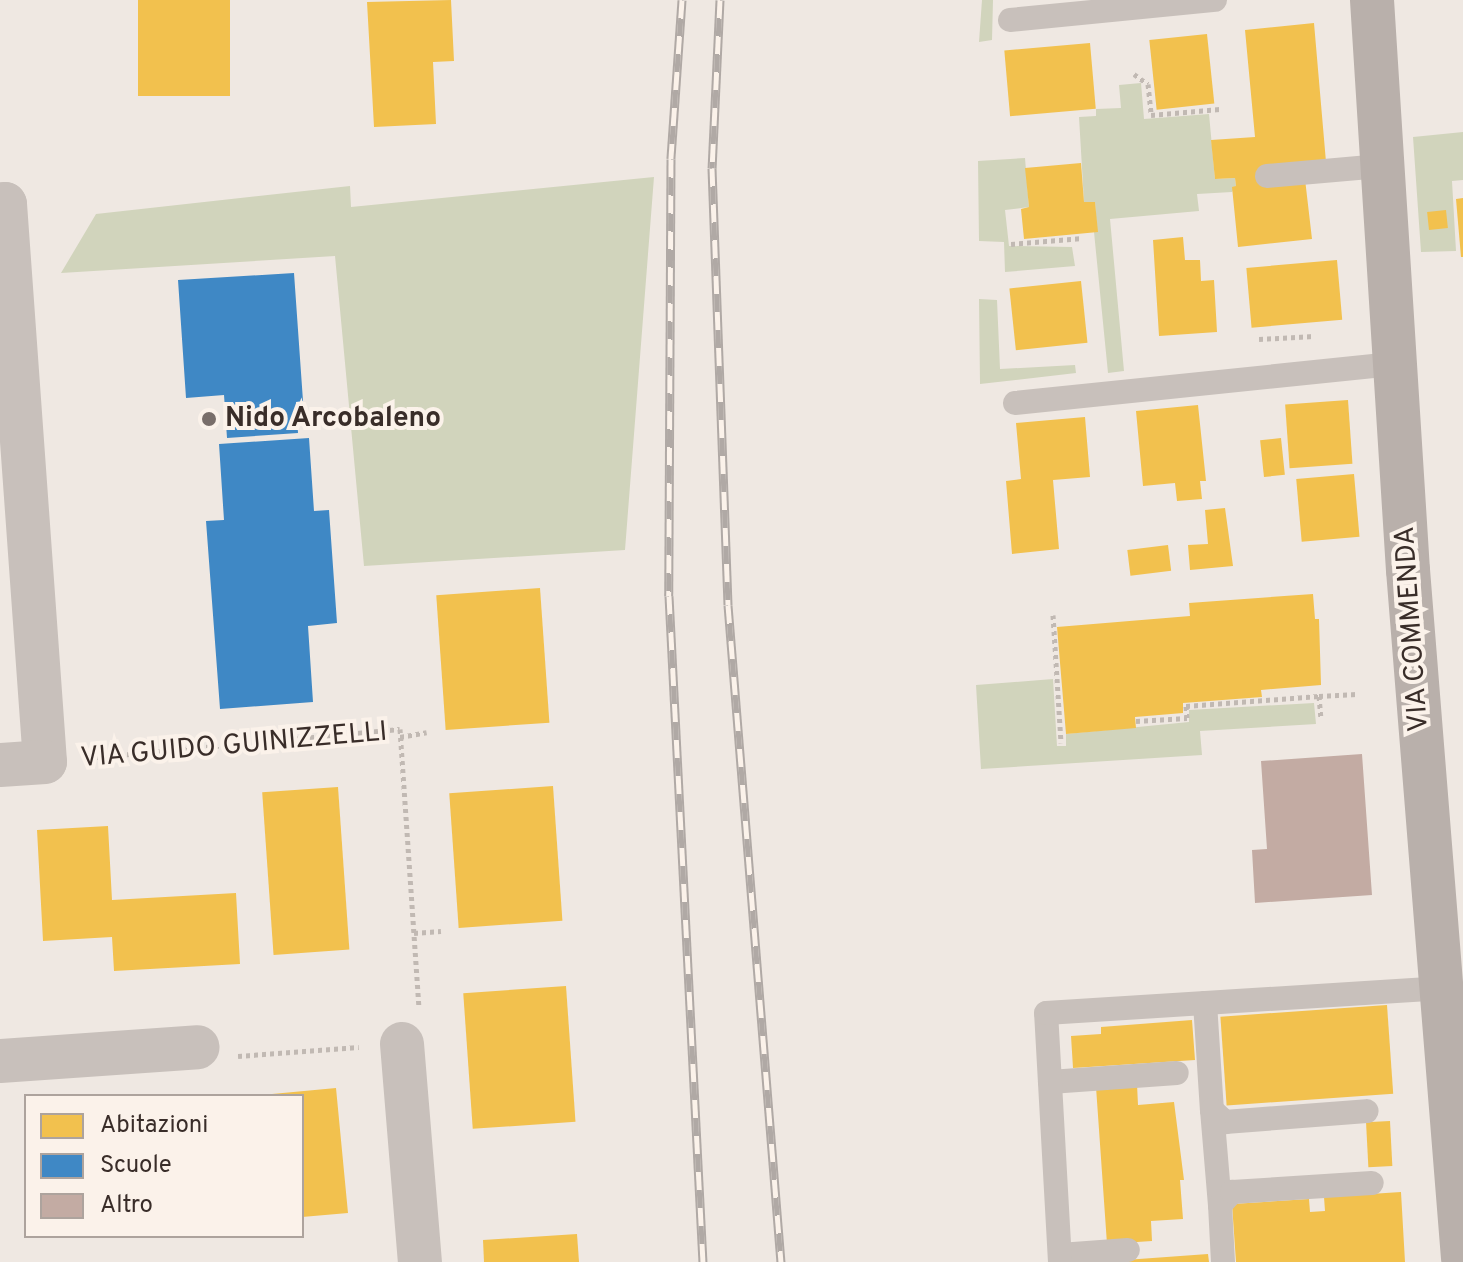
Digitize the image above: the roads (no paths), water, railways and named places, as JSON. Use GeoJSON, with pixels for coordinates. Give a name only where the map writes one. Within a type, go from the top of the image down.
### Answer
{"type":"FeatureCollection","features":[{"type":"Feature","properties":{"kind":"street","name":"VIA COMMENDA"},"geometry":{"type":"LineString","coordinates":[[1372,0],[1381,166],[1440,988],[1463,1258]]}},
{"type":"Feature","properties":{"kind":"street"},"geometry":{"type":"LineString","coordinates":[[0,765],[45,762],[2,204]]}},
{"type":"Feature","properties":{"kind":"street"},"geometry":{"type":"LineString","coordinates":[[402,1044],[420,1262]]}},
{"type":"Feature","properties":{"kind":"street"},"geometry":{"type":"LineString","coordinates":[[0,1061],[198,1047]]}},
{"type":"Feature","properties":{"kind":"lane"},"geometry":{"type":"LineString","coordinates":[[1010,20],[1215,0]]}},
{"type":"Feature","properties":{"kind":"lane"},"geometry":{"type":"LineString","coordinates":[[1267,176],[1381,166]]}},
{"type":"Feature","properties":{"kind":"lane"},"geometry":{"type":"LineString","coordinates":[[1015,403],[1395,364]]}},
{"type":"Feature","properties":{"kind":"lane"},"geometry":{"type":"LineString","coordinates":[[1128,1250],[1060,1258],[1046,1013],[1440,988]]}},
{"type":"Feature","properties":{"kind":"lane"},"geometry":{"type":"LineString","coordinates":[[1205,1003],[1223,1262]]}},
{"type":"Feature","properties":{"kind":"lane"},"geometry":{"type":"LineString","coordinates":[[1050,1082],[1177,1073]]}},
{"type":"Feature","properties":{"kind":"lane"},"geometry":{"type":"LineString","coordinates":[[1212,1110],[1225,1122],[1367,1111]]}},
{"type":"Feature","properties":{"kind":"lane"},"geometry":{"type":"LineString","coordinates":[[1220,1205],[1232,1192],[1372,1183]]}},
{"type":"Feature","properties":{"kind":"railway"},"geometry":{"type":"LineString","coordinates":[[682,0],[671,159],[669,596],[703,1262]]}},
{"type":"Feature","properties":{"kind":"railway"},"geometry":{"type":"LineString","coordinates":[[720,0],[712,168],[728,605],[781,1262]]}},
{"type":"Feature","properties":{"kind":"place","name":"Nido Arcobaleno"},"geometry":{"type":"Point","coordinates":[209,419]}}]}
